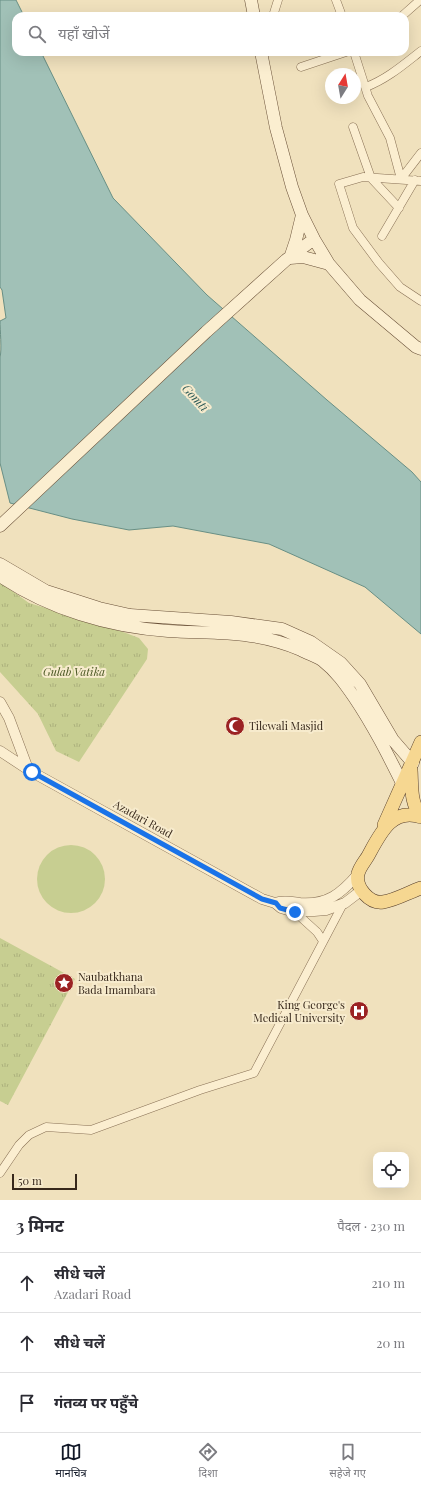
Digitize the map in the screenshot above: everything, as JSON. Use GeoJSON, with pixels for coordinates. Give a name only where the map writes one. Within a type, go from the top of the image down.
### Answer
{"type":"FeatureCollection","features":[{"type":"Feature","properties":{"kind":"main road"},"geometry":{"type":"LineString","coordinates":[[251,0],[253,12]]}},
{"type":"Feature","properties":{"kind":"main road"},"geometry":{"type":"LineString","coordinates":[[262,56],[276,128],[292,187],[302,215],[314,239],[329,264],[360,300],[421,349]]}},
{"type":"Feature","properties":{"kind":"main road"},"geometry":{"type":"LineString","coordinates":[[288,259],[296,240],[302,215]]}},
{"type":"Feature","properties":{"kind":"main road"},"geometry":{"type":"LineString","coordinates":[[0,526],[206,332],[288,259],[314,239]]}},
{"type":"Feature","properties":{"kind":"main road"},"geometry":{"type":"LineString","coordinates":[[288,259],[303,258],[329,264]]}},
{"type":"Feature","properties":{"kind":"main road"},"geometry":{"type":"LineString","coordinates":[[0,564],[46,591],[99,608],[173,625],[257,636],[286,644],[322,659],[338,674],[363,710],[380,738],[403,784]]}},
{"type":"Feature","properties":{"kind":"main road"},"geometry":{"type":"LineString","coordinates":[[0,576],[55,606],[114,624],[173,625],[232,622],[282,629],[311,642],[341,663],[360,684],[394,740],[412,764],[412,791],[415,809],[421,816]]}},
{"type":"Feature","properties":{"kind":"main road"},"geometry":{"type":"LineString","coordinates":[[421,742],[383,829],[358,874],[358,881],[362,890],[375,902],[383,902],[421,888]]}},
{"type":"Feature","properties":{"kind":"main road"},"geometry":{"type":"LineString","coordinates":[[383,829],[396,818],[412,814],[421,816]]}},
{"type":"Feature","properties":{"kind":"street"},"geometry":{"type":"LineString","coordinates":[[274,12],[278,0]]}},
{"type":"Feature","properties":{"kind":"street"},"geometry":{"type":"LineString","coordinates":[[336,0],[340,12]]}},
{"type":"Feature","properties":{"kind":"street"},"geometry":{"type":"LineString","coordinates":[[406,12],[420,0]]}},
{"type":"Feature","properties":{"kind":"street"},"geometry":{"type":"LineString","coordinates":[[366,87],[378,83],[395,72],[421,51]]}},
{"type":"Feature","properties":{"kind":"street"},"geometry":{"type":"LineString","coordinates":[[301,67],[334,56]]}},
{"type":"Feature","properties":{"kind":"street"},"geometry":{"type":"LineString","coordinates":[[355,56],[368,96],[390,138],[401,179]]}},
{"type":"Feature","properties":{"kind":"street"},"geometry":{"type":"LineString","coordinates":[[353,127],[371,178],[399,208]]}},
{"type":"Feature","properties":{"kind":"street"},"geometry":{"type":"LineString","coordinates":[[401,179],[421,153]]}},
{"type":"Feature","properties":{"kind":"street"},"geometry":{"type":"LineString","coordinates":[[418,180],[363,177],[338,184],[353,228],[379,263],[400,287],[421,301]]}},
{"type":"Feature","properties":{"kind":"street"},"geometry":{"type":"LineString","coordinates":[[382,236],[418,180]]}},
{"type":"Feature","properties":{"kind":"street"},"geometry":{"type":"LineString","coordinates":[[0,702],[9,718],[28,769]]}},
{"type":"Feature","properties":{"kind":"street"},"geometry":{"type":"LineString","coordinates":[[0,746],[2,754]]}},
{"type":"Feature","properties":{"kind":"street","name":"Azadari Road"},"geometry":{"type":"LineString","coordinates":[[2,754],[262,899],[276,903],[280,908],[295,912]]}},
{"type":"Feature","properties":{"kind":"street"},"geometry":{"type":"LineString","coordinates":[[276,903],[281,901],[306,903],[324,901],[340,892],[358,874]]}},
{"type":"Feature","properties":{"kind":"street"},"geometry":{"type":"LineString","coordinates":[[295,912],[326,910],[343,904],[362,890]]}},
{"type":"Feature","properties":{"kind":"street"},"geometry":{"type":"LineString","coordinates":[[0,1173],[29,1135],[46,1127],[91,1130],[200,1090],[254,1073],[343,904]]}},
{"type":"Feature","properties":{"kind":"street"},"geometry":{"type":"LineString","coordinates":[[295,912],[317,932],[323,941]]}},
{"type":"Feature","properties":{"kind":"green space","name":"Gulab Vatika"},"geometry":{"type":"Polygon","coordinates":[[[0,582],[29,603],[110,627],[139,638],[148,649],[147,659],[79,762],[56,751],[38,714],[0,672],[0,582]]]}},
{"type":"Feature","properties":{"kind":"green space"},"geometry":{"type":"Polygon","coordinates":[[[64,845],[78,845],[90,851],[99,860],[105,872],[103,892],[95,903],[84,911],[78,913],[64,913],[58,911],[47,903],[39,892],[37,886],[37,872],[39,866],[47,855],[58,847],[64,845]]]}},
{"type":"Feature","properties":{"kind":"green space"},"geometry":{"type":"Polygon","coordinates":[[[0,938],[75,979],[8,1105],[0,1101],[0,938]]]}},
{"type":"Feature","properties":{"kind":"water","name":"Gomtī"},"geometry":{"type":"Polygon","coordinates":[[[0,0],[16,0],[22,12],[12,12],[12,56],[43,56],[113,198],[207,295],[412,472],[421,482],[421,634],[365,587],[269,544],[173,526],[129,530],[72,519],[10,503],[0,463],[0,321],[6,318],[2,290],[0,287],[0,0]]]}},
{"type":"Feature","properties":{"kind":"place","name":"Tilewali Masjid"},"geometry":{"type":"Point","coordinates":[235,726]}},
{"type":"Feature","properties":{"kind":"place","name":"Naubatkhana Bada Imambara"},"geometry":{"type":"Point","coordinates":[64,983]}},
{"type":"Feature","properties":{"kind":"place","name":"King George's Medical University"},"geometry":{"type":"Point","coordinates":[359,1011]}},
{"type":"Feature","properties":{"kind":"route"},"geometry":{"type":"LineString","coordinates":[[32,772],[262,899],[276,903],[280,908],[295,912]]}}]}
